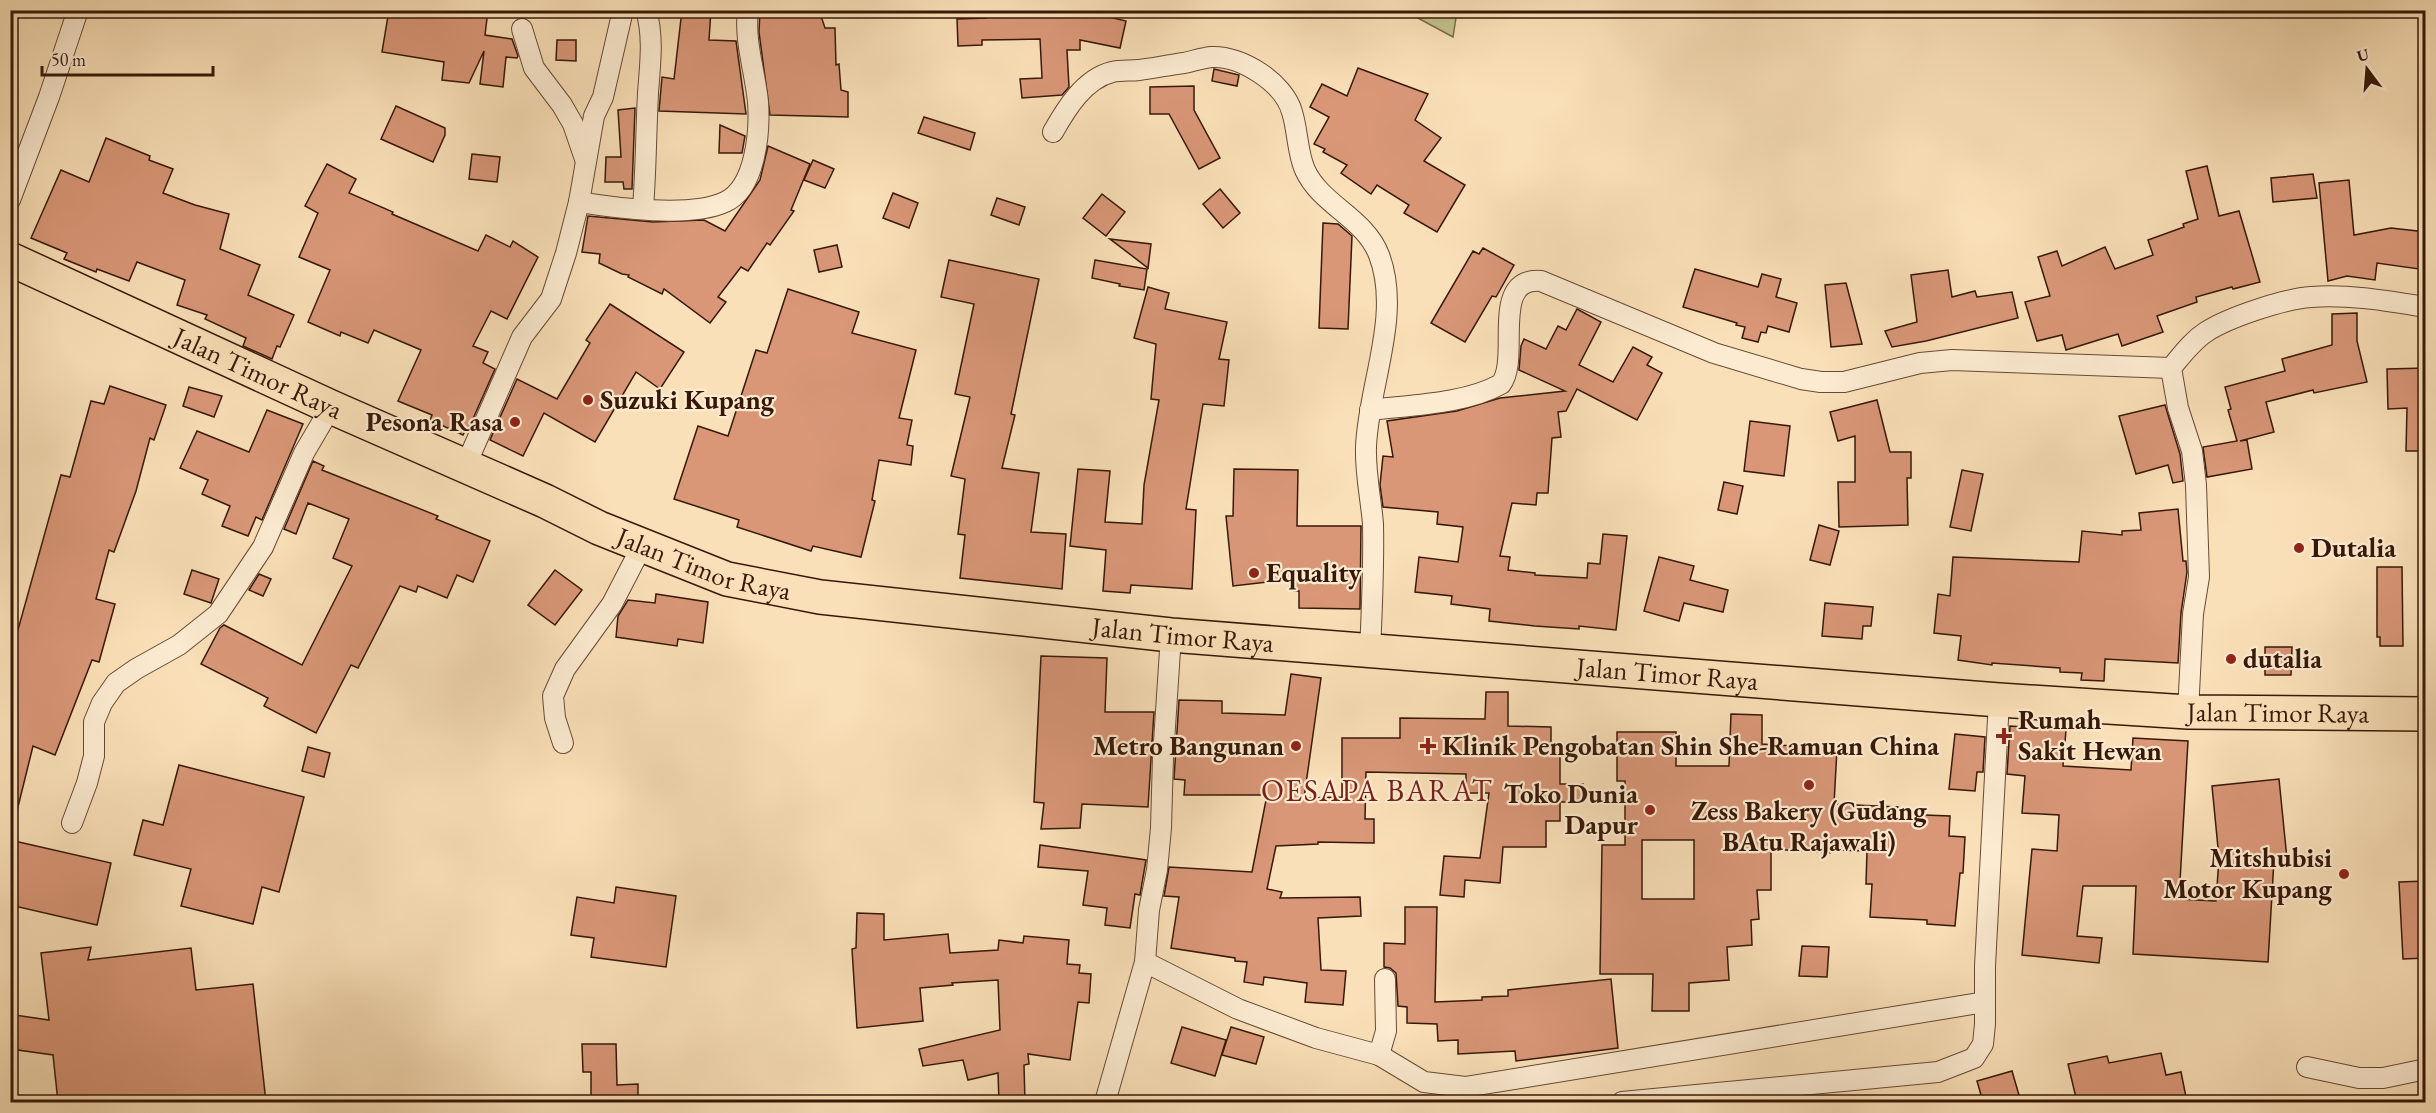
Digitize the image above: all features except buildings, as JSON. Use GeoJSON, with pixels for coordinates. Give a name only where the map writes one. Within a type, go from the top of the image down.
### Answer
{"type":"FeatureCollection","features":[{"type":"Feature","properties":{"kind":"highway","name":"Jalan Timor Raya"},"geometry":{"type":"LineString","coordinates":[[10,259],[331,407],[545,501],[598,528],[727,579],[820,597],[1172,635],[1999,700],[2188,712],[2426,714]]}},
{"type":"Feature","properties":{"kind":"street"},"geometry":{"type":"LineString","coordinates":[[10,200],[49,97],[78,10]]}},
{"type":"Feature","properties":{"kind":"street"},"geometry":{"type":"LineString","coordinates":[[465,467],[522,337],[551,299],[579,202],[594,116],[603,97],[623,10]]}},
{"type":"Feature","properties":{"kind":"street"},"geometry":{"type":"LineString","coordinates":[[643,208],[648,156],[651,49],[650,24],[646,10]]}},
{"type":"Feature","properties":{"kind":"street"},"geometry":{"type":"LineString","coordinates":[[579,202],[610,207],[686,209],[726,202],[737,193],[756,152],[759,116],[747,31],[748,10]]}},
{"type":"Feature","properties":{"kind":"street"},"geometry":{"type":"LineString","coordinates":[[522,29],[534,68],[562,105],[573,124],[585,161]]}},
{"type":"Feature","properties":{"kind":"street"},"geometry":{"type":"LineString","coordinates":[[1053,132],[1064,112],[1078,96],[1095,80],[1112,72],[1149,69],[1211,57],[1236,62],[1270,80],[1286,96],[1306,171],[1326,196],[1364,230],[1378,252],[1386,287],[1387,302],[1378,378],[1370,410],[1366,451],[1372,524],[1370,651]]}},
{"type":"Feature","properties":{"kind":"street"},"geometry":{"type":"LineString","coordinates":[[1370,410],[1427,404],[1481,393],[1501,384],[1508,371],[1510,310],[1513,296],[1523,283],[1531,280],[1541,280],[1714,353],[1773,371],[1821,382],[1844,382],[1920,363],[1952,360],[2171,368]]}},
{"type":"Feature","properties":{"kind":"street"},"geometry":{"type":"LineString","coordinates":[[2188,712],[2193,614],[2199,577],[2196,486],[2192,451],[2178,408],[2171,368],[2190,345],[2207,332],[2232,320],[2281,303],[2311,297],[2376,299],[2426,307]]}},
{"type":"Feature","properties":{"kind":"street"},"geometry":{"type":"LineString","coordinates":[[72,823],[94,756],[94,722],[102,703],[117,683],[136,669],[179,645],[218,614],[263,547],[304,453],[331,407]]}},
{"type":"Feature","properties":{"kind":"street"},"geometry":{"type":"LineString","coordinates":[[563,742],[555,718],[553,696],[565,669],[612,604],[642,546]]}},
{"type":"Feature","properties":{"kind":"street"},"geometry":{"type":"LineString","coordinates":[[1105,1102],[1145,962],[1149,910],[1157,870],[1161,828],[1162,757],[1172,635]]}},
{"type":"Feature","properties":{"kind":"street"},"geometry":{"type":"LineString","coordinates":[[1622,1102],[1791,1095],[1938,1071],[1964,1064],[1974,1058],[1983,1044],[1999,700]]}},
{"type":"Feature","properties":{"kind":"street"},"geometry":{"type":"LineString","coordinates":[[1145,962],[1238,1009],[1316,1038],[1379,1055],[1424,1082],[1465,1087],[1985,1002]]}},
{"type":"Feature","properties":{"kind":"street"},"geometry":{"type":"LineString","coordinates":[[1379,1055],[1386,1031],[1385,979]]}},
{"type":"Feature","properties":{"kind":"street"},"geometry":{"type":"LineString","coordinates":[[2307,1067],[2359,1078],[2383,1078],[2426,1069]]}},
{"type":"Feature","properties":{"kind":"shaded area"},"geometry":{"type":"Polygon","coordinates":[[[1405,11],[1457,11],[1453,37],[1405,11]]]}},
{"type":"Feature","properties":{"kind":"place","name":"Suzuki Kupang"},"geometry":{"type":"Point","coordinates":[588,400]}},
{"type":"Feature","properties":{"kind":"place","name":"Pesona Rasa"},"geometry":{"type":"Point","coordinates":[515,422]}},
{"type":"Feature","properties":{"kind":"place","name":"Dutalia"},"geometry":{"type":"Point","coordinates":[2299,548]}},
{"type":"Feature","properties":{"kind":"place","name":"Equality"},"geometry":{"type":"Point","coordinates":[1254,573]}},
{"type":"Feature","properties":{"kind":"place","name":"dutalia"},"geometry":{"type":"Point","coordinates":[2231,659]}},
{"type":"Feature","properties":{"kind":"place","name":"Rumah Sakit Hewan"},"geometry":{"type":"Point","coordinates":[2004,736]}},
{"type":"Feature","properties":{"kind":"place","name":"Metro Bangunan"},"geometry":{"type":"Point","coordinates":[1296,746]}},
{"type":"Feature","properties":{"kind":"place","name":"Klinik Pengobatan Shin She-Ramuan China"},"geometry":{"type":"Point","coordinates":[1428,746]}},
{"type":"Feature","properties":{"kind":"place","name":"Zess Bakery (Gudang BAtu Rajawali)"},"geometry":{"type":"Point","coordinates":[1809,785]}},
{"type":"Feature","properties":{"kind":"place","name":"Toko Dunia Dapur"},"geometry":{"type":"Point","coordinates":[1650,810]}},
{"type":"Feature","properties":{"kind":"place","name":"Mitshubisi Motor Kupang"},"geometry":{"type":"Point","coordinates":[2344,874]}},
{"type":"Feature","properties":{"kind":"district","name":"OESAPA BARAT"},"geometry":{"type":"Point","coordinates":[1377,791]}}]}
